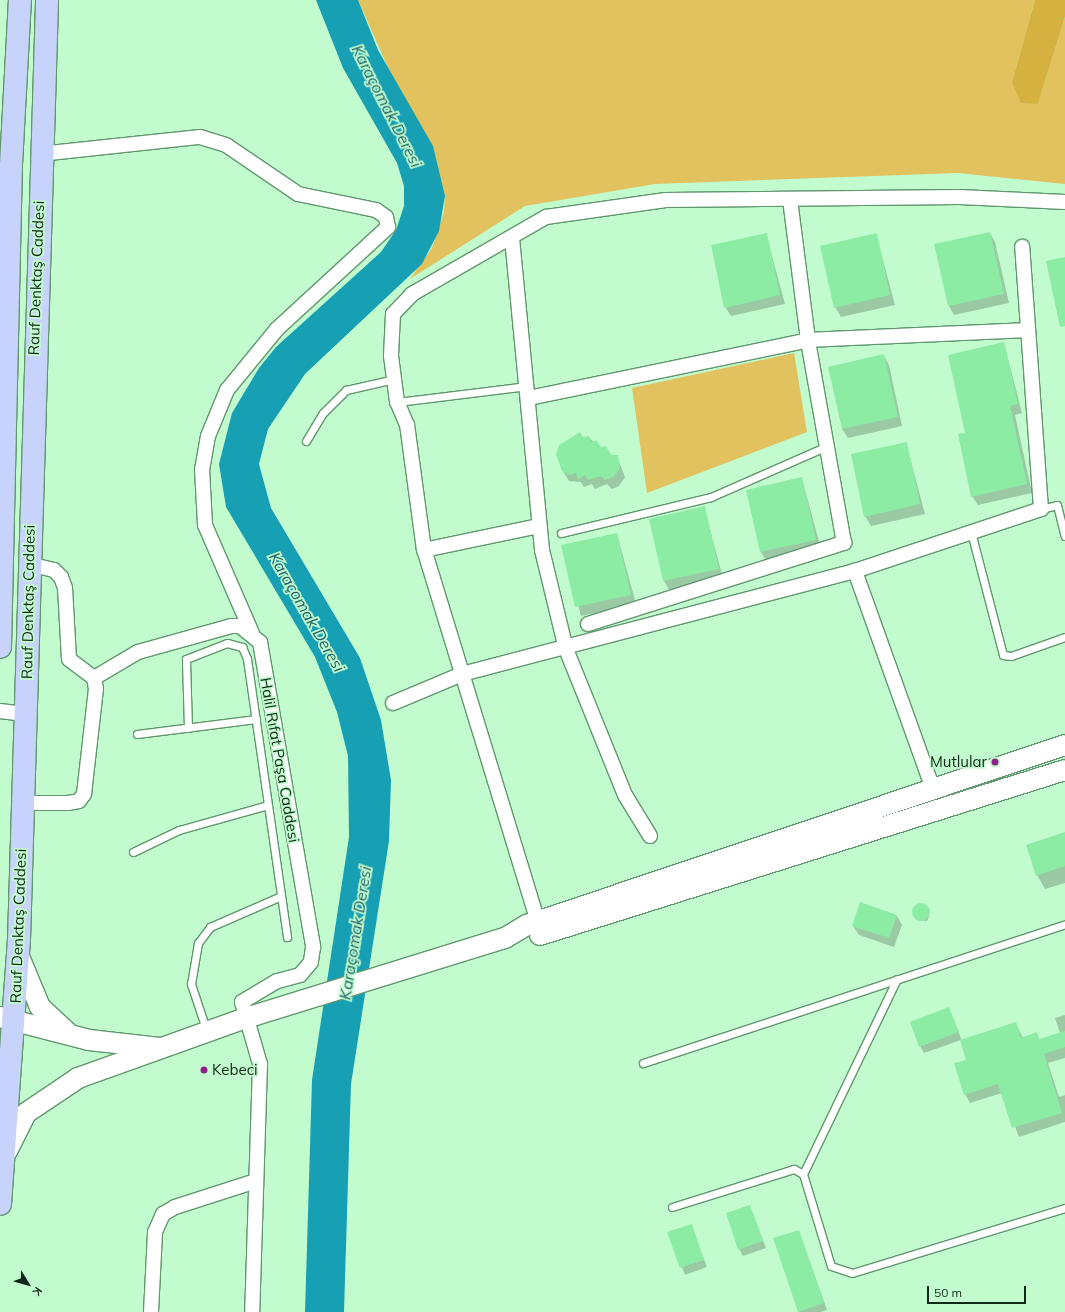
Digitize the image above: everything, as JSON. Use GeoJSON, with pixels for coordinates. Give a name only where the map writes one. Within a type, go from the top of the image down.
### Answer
{"type":"FeatureCollection","features":[{"type":"Feature","properties":{"kind":"main road","name":"Rauf Denktaş Caddesi"},"geometry":{"type":"LineString","coordinates":[[0,647],[6,165],[20,0]]}},
{"type":"Feature","properties":{"kind":"main road","name":"Rauf Denktaş Caddesi"},"geometry":{"type":"LineString","coordinates":[[0,1204],[7,1151],[7,1018],[18,954],[40,154],[46,0]]}},
{"type":"Feature","properties":{"kind":"main road"},"geometry":{"type":"LineString","coordinates":[[7,1151],[26,1113],[78,1078],[166,1048],[246,1018],[505,938],[538,922],[1065,745]]}},
{"type":"Feature","properties":{"kind":"main road"},"geometry":{"type":"LineString","coordinates":[[505,938],[524,940],[1065,770]]}},
{"type":"Feature","properties":{"kind":"main road"},"geometry":{"type":"LineString","coordinates":[[18,954],[40,1007],[69,1035]]}},
{"type":"Feature","properties":{"kind":"main road"},"geometry":{"type":"LineString","coordinates":[[7,1018],[69,1035],[166,1048]]}},
{"type":"Feature","properties":{"kind":"street"},"geometry":{"type":"LineString","coordinates":[[40,154],[200,137],[226,145],[298,194],[376,210],[386,217],[388,227],[277,329],[227,390],[208,436],[202,469],[204,525],[252,633]]}},
{"type":"Feature","properties":{"kind":"street"},"geometry":{"type":"LineString","coordinates":[[538,922],[424,550],[407,425],[397,402],[390,356],[392,314],[412,294],[512,238],[528,224],[546,217],[666,200],[959,197],[1065,202]]}},
{"type":"Feature","properties":{"kind":"street"},"geometry":{"type":"LineString","coordinates":[[588,624],[844,543],[808,340],[790,199]]}},
{"type":"Feature","properties":{"kind":"street"},"geometry":{"type":"LineString","coordinates":[[512,238],[528,392],[539,526],[566,649],[625,795],[650,836]]}},
{"type":"Feature","properties":{"kind":"street"},"geometry":{"type":"LineString","coordinates":[[393,703],[462,674],[566,649],[855,570],[1040,509],[1022,247]]}},
{"type":"Feature","properties":{"kind":"street"},"geometry":{"type":"LineString","coordinates":[[528,392],[808,340],[1028,330]]}},
{"type":"Feature","properties":{"kind":"street"},"geometry":{"type":"LineString","coordinates":[[424,550],[539,526]]}},
{"type":"Feature","properties":{"kind":"street"},"geometry":{"type":"LineString","coordinates":[[23,803],[68,803],[78,801],[84,794],[96,689],[94,678],[68,659],[65,588],[61,577],[54,570],[29,564]]}},
{"type":"Feature","properties":{"kind":"street"},"geometry":{"type":"LineString","coordinates":[[855,570],[933,789]]}},
{"type":"Feature","properties":{"kind":"street"},"geometry":{"type":"LineString","coordinates":[[94,678],[138,652],[231,626],[240,626],[252,633]]}},
{"type":"Feature","properties":{"kind":"street","name":"Halil Rıfat Paşa Caddesi"},"geometry":{"type":"LineString","coordinates":[[246,1018],[242,1002],[277,981],[300,974],[311,962],[313,947],[260,642],[252,633]]}},
{"type":"Feature","properties":{"kind":"street"},"geometry":{"type":"LineString","coordinates":[[0,711],[25,714]]}},
{"type":"Feature","properties":{"kind":"street"},"geometry":{"type":"LineString","coordinates":[[246,1018],[260,1064],[252,1312]]}},
{"type":"Feature","properties":{"kind":"street"},"geometry":{"type":"LineString","coordinates":[[151,1312],[155,1232],[163,1214],[175,1207],[256,1181]]}},
{"type":"Feature","properties":{"kind":"lane"},"geometry":{"type":"LineString","coordinates":[[306,441],[323,413],[346,390],[394,379]]}},
{"type":"Feature","properties":{"kind":"lane"},"geometry":{"type":"LineString","coordinates":[[397,402],[528,392]]}},
{"type":"Feature","properties":{"kind":"lane"},"geometry":{"type":"LineString","coordinates":[[561,533],[711,497],[826,447]]}},
{"type":"Feature","properties":{"kind":"lane"},"geometry":{"type":"LineString","coordinates":[[1040,509],[1057,505],[1065,536]]}},
{"type":"Feature","properties":{"kind":"lane"},"geometry":{"type":"LineString","coordinates":[[970,532],[1003,655],[1011,656],[1065,637]]}},
{"type":"Feature","properties":{"kind":"lane","name":"Halil Rıfat Paşa Caddesi"},"geometry":{"type":"LineString","coordinates":[[188,728],[186,659],[227,642],[242,647],[248,659],[287,937]]}},
{"type":"Feature","properties":{"kind":"lane","name":"Halil Rıfat Paşa Caddesi"},"geometry":{"type":"LineString","coordinates":[[137,734],[256,719]]}},
{"type":"Feature","properties":{"kind":"lane","name":"Halil Rıfat Paşa Caddesi"},"geometry":{"type":"LineString","coordinates":[[133,852],[179,830],[268,805]]}},
{"type":"Feature","properties":{"kind":"lane"},"geometry":{"type":"LineString","coordinates":[[207,1032],[191,984],[198,943],[210,926],[281,896]]}},
{"type":"Feature","properties":{"kind":"lane"},"geometry":{"type":"LineString","coordinates":[[643,1064],[1065,924]]}},
{"type":"Feature","properties":{"kind":"lane"},"geometry":{"type":"LineString","coordinates":[[897,979],[803,1174],[831,1266],[852,1273],[1065,1208]]}},
{"type":"Feature","properties":{"kind":"lane"},"geometry":{"type":"LineString","coordinates":[[672,1207],[794,1169],[803,1174]]}},
{"type":"Feature","properties":{"kind":"shaded area"},"geometry":{"type":"Polygon","coordinates":[[[358,0],[1035,0],[1012,82],[1038,104],[1065,17],[1065,184],[958,173],[655,184],[525,206],[410,279],[432,248],[444,212],[445,196],[358,0]]]}},
{"type":"Feature","properties":{"kind":"shaded area"},"geometry":{"type":"Polygon","coordinates":[[[1035,0],[1065,0],[1065,17],[1038,104],[1021,103],[1012,82],[1035,0]]]}},
{"type":"Feature","properties":{"kind":"shaded area"},"geometry":{"type":"Polygon","coordinates":[[[794,353],[807,432],[647,493],[632,388],[794,353]]]}},
{"type":"Feature","properties":{"kind":"water","name":"Karaçomak Deresi"},"geometry":{"type":"Polygon","coordinates":[[[316,0],[358,0],[378,50],[433,146],[445,196],[439,231],[422,264],[305,374],[268,429],[259,464],[271,508],[360,658],[381,720],[391,780],[389,841],[351,1084],[344,1312],[305,1312],[312,1080],[349,837],[348,756],[337,712],[315,657],[226,507],[219,464],[232,413],[259,368],[276,347],[381,252],[396,230],[404,206],[404,186],[397,163],[343,68],[316,0]]]}},
{"type":"Feature","properties":{"kind":"building"},"geometry":{"type":"Polygon","coordinates":[[[990,232],[1004,294],[948,306],[934,244],[990,232]]]}},
{"type":"Feature","properties":{"kind":"building"},"geometry":{"type":"Polygon","coordinates":[[[767,233],[780,295],[724,308],[711,245],[767,233]]]}},
{"type":"Feature","properties":{"kind":"building"},"geometry":{"type":"Polygon","coordinates":[[[877,233],[890,295],[834,308],[820,246],[877,233]]]}},
{"type":"Feature","properties":{"kind":"building"},"geometry":{"type":"Polygon","coordinates":[[[1065,257],[1065,326],[1060,327],[1046,261],[1065,257]]]}},
{"type":"Feature","properties":{"kind":"building"},"geometry":{"type":"Polygon","coordinates":[[[1004,342],[1018,404],[1010,406],[1027,484],[971,497],[958,434],[965,433],[948,355],[1004,342]]]}},
{"type":"Feature","properties":{"kind":"building"},"geometry":{"type":"Polygon","coordinates":[[[884,354],[898,417],[842,429],[828,367],[884,354]]]}},
{"type":"Feature","properties":{"kind":"building"},"geometry":{"type":"Polygon","coordinates":[[[580,432],[583,437],[589,436],[591,442],[596,440],[601,447],[606,446],[611,455],[618,455],[620,468],[613,477],[605,480],[601,476],[588,480],[585,475],[578,479],[576,473],[570,475],[562,471],[556,455],[559,445],[580,432]]]}},
{"type":"Feature","properties":{"kind":"building"},"geometry":{"type":"Polygon","coordinates":[[[907,442],[920,504],[864,517],[851,454],[907,442]]]}},
{"type":"Feature","properties":{"kind":"building"},"geometry":{"type":"Polygon","coordinates":[[[802,477],[816,540],[760,552],[746,490],[802,477]]]}},
{"type":"Feature","properties":{"kind":"building"},"geometry":{"type":"Polygon","coordinates":[[[705,506],[719,569],[663,581],[649,519],[705,506]]]}},
{"type":"Feature","properties":{"kind":"building"},"geometry":{"type":"Polygon","coordinates":[[[617,533],[631,595],[575,607],[561,545],[617,533]]]}},
{"type":"Feature","properties":{"kind":"building"},"geometry":{"type":"Polygon","coordinates":[[[1065,832],[1065,866],[1036,876],[1026,845],[1065,832]]]}},
{"type":"Feature","properties":{"kind":"building"},"geometry":{"type":"Polygon","coordinates":[[[860,902],[897,915],[889,938],[852,926],[860,902]]]}},
{"type":"Feature","properties":{"kind":"building"},"geometry":{"type":"Polygon","coordinates":[[[921,903],[927,906],[930,912],[927,918],[921,921],[915,918],[912,912],[915,906],[921,903]]]}},
{"type":"Feature","properties":{"kind":"building"},"geometry":{"type":"Polygon","coordinates":[[[949,1007],[959,1032],[919,1047],[910,1022],[949,1007]]]}},
{"type":"Feature","properties":{"kind":"building"},"geometry":{"type":"Polygon","coordinates":[[[1016,1022],[1021,1038],[1037,1032],[1039,1039],[1065,1031],[1065,1047],[1044,1054],[1062,1113],[1012,1128],[998,1084],[964,1095],[954,1063],[966,1060],[960,1040],[1016,1022]]]}},
{"type":"Feature","properties":{"kind":"building"},"geometry":{"type":"Polygon","coordinates":[[[750,1205],[763,1241],[738,1250],[726,1213],[750,1205]]]}},
{"type":"Feature","properties":{"kind":"building"},"geometry":{"type":"Polygon","coordinates":[[[692,1224],[704,1260],[680,1268],[667,1232],[692,1224]]]}},
{"type":"Feature","properties":{"kind":"building"},"geometry":{"type":"Polygon","coordinates":[[[799,1230],[824,1303],[798,1312],[773,1238],[799,1230]]]}},
{"type":"Feature","properties":{"kind":"place","name":"Mutlular"},"geometry":{"type":"Point","coordinates":[995,762]}},
{"type":"Feature","properties":{"kind":"place","name":"Kebeci"},"geometry":{"type":"Point","coordinates":[204,1070]}}]}
